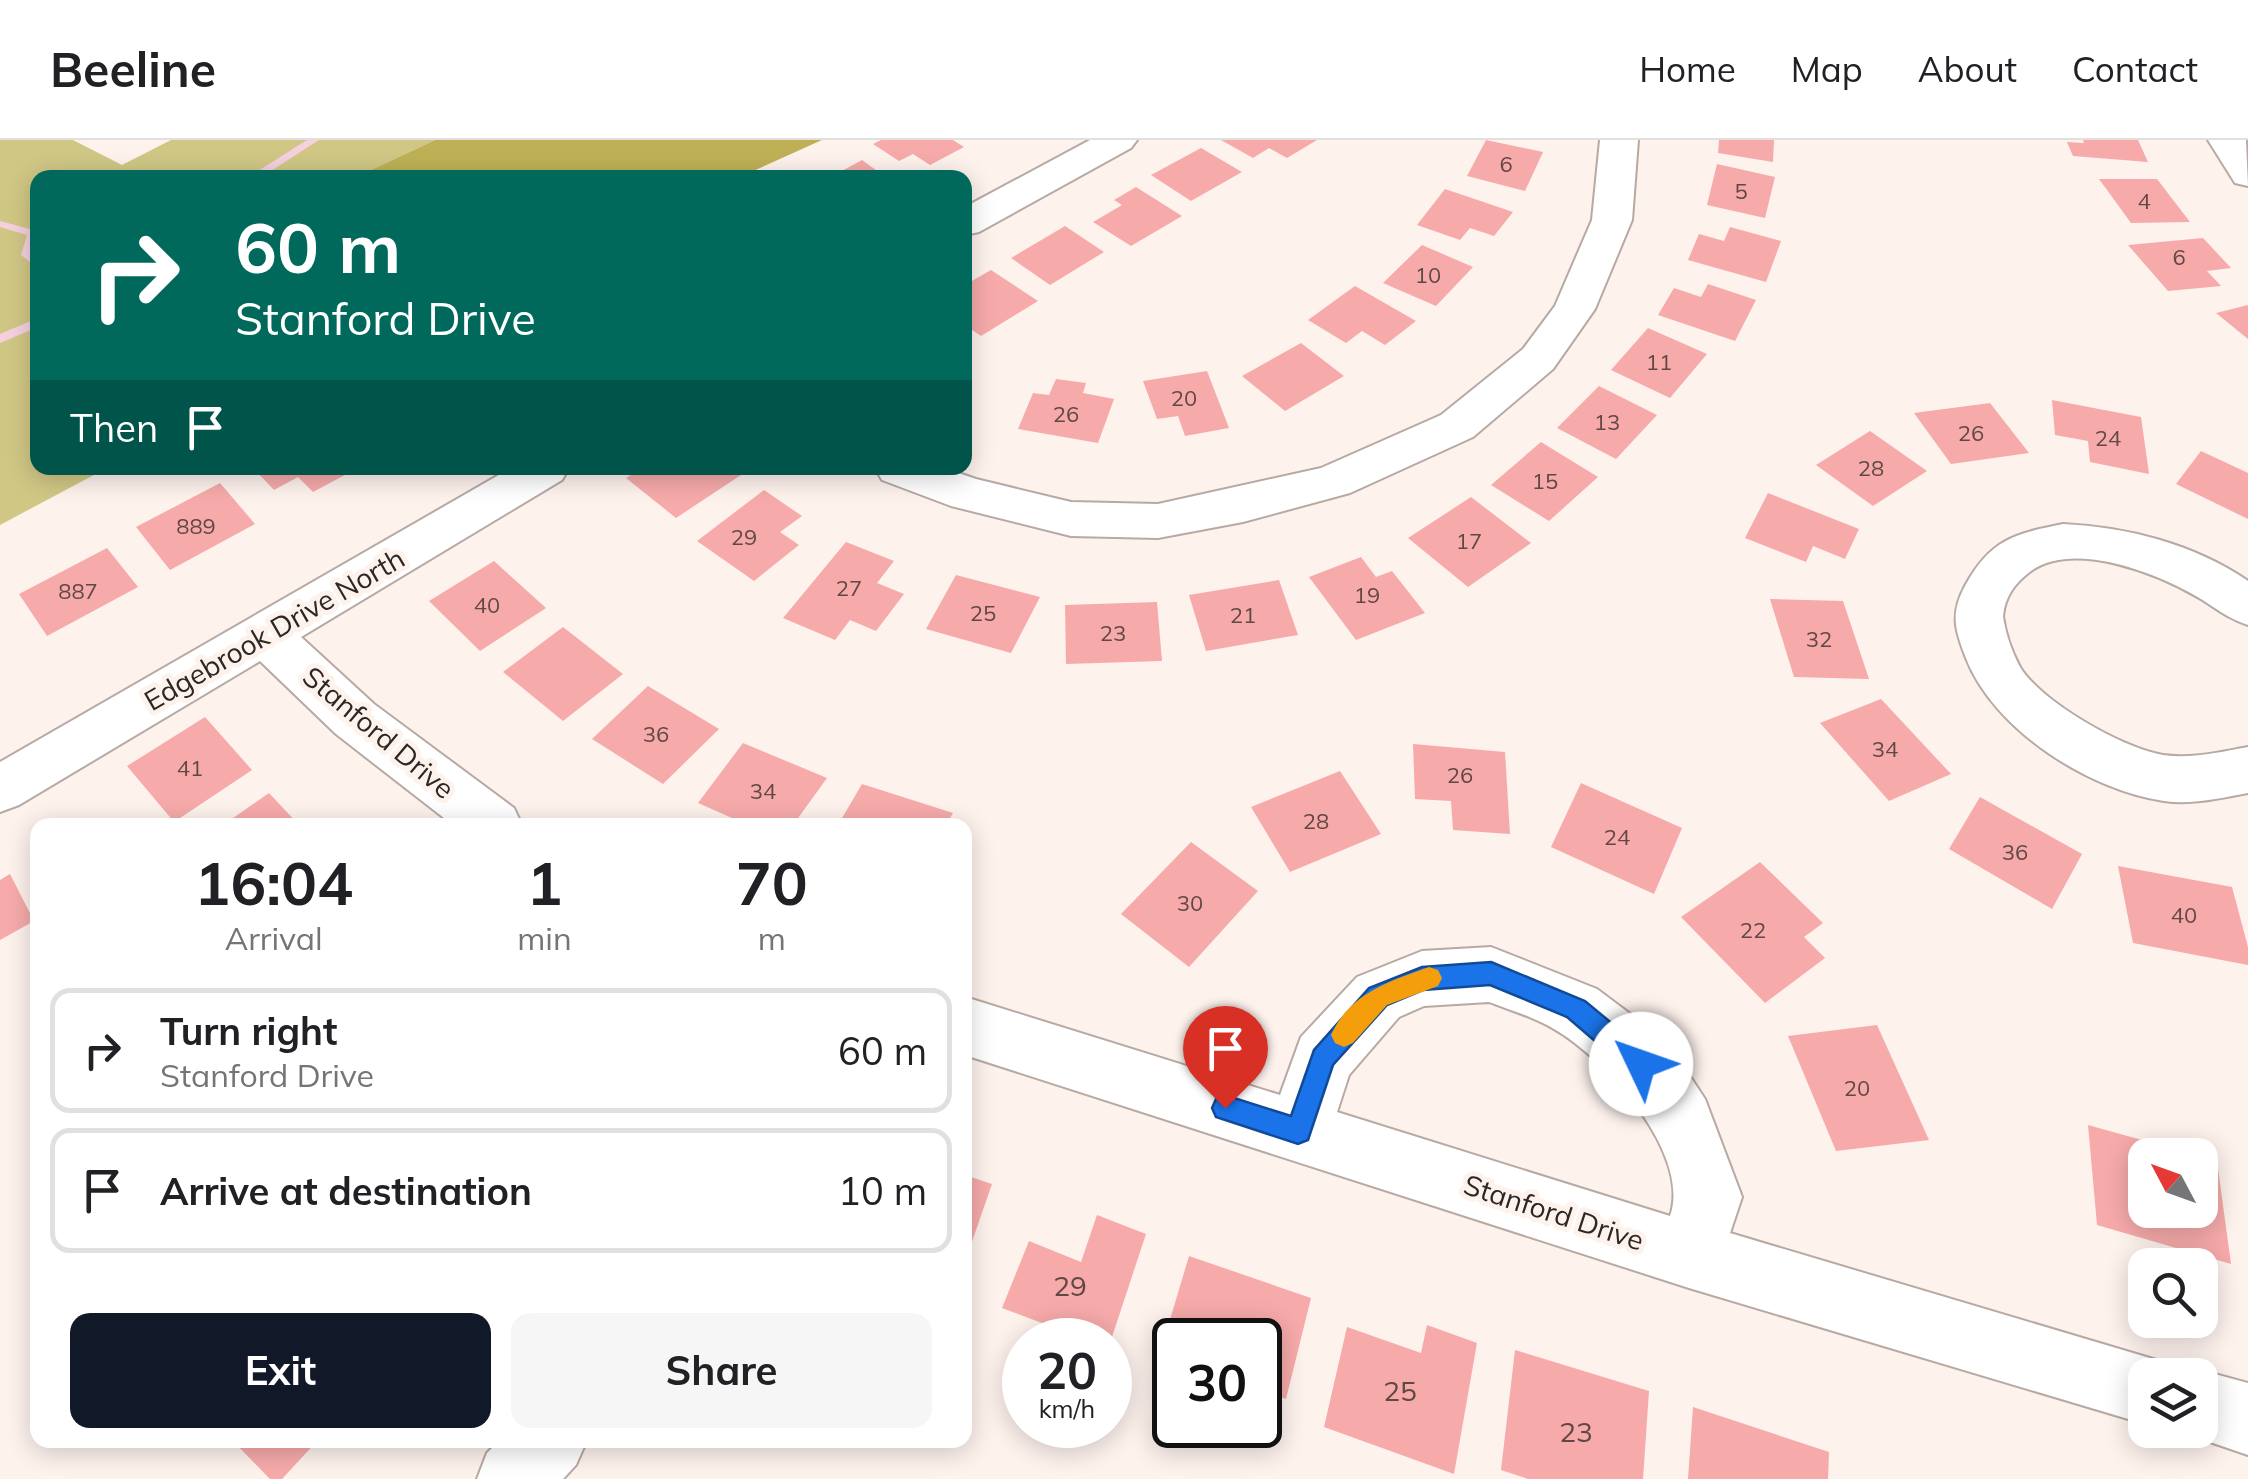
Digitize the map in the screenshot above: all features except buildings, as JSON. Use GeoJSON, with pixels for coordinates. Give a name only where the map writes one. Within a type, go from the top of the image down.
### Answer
{"type":"FeatureCollection","features":[{"type":"Feature","properties":{"kind":"street"},"geometry":{"type":"LineString","coordinates":[[972,219],[1118,140]]}},
{"type":"Feature","properties":{"kind":"street"},"geometry":{"type":"LineString","coordinates":[[916,475],[966,494],[1070,519],[1158,520],[1244,505],[1334,481],[1458,426],[1538,359],[1574,309],[1612,220],[1619,140]]}},
{"type":"Feature","properties":{"kind":"street"},"geometry":{"type":"LineString","coordinates":[[2227,140],[2248,175]]}},
{"type":"Feature","properties":{"kind":"street","name":"Edgebrook Drive North"},"geometry":{"type":"LineString","coordinates":[[0,789],[534,475]]}},
{"type":"Feature","properties":{"kind":"street"},"geometry":{"type":"LineString","coordinates":[[2248,606],[2232,592],[2184,569],[2139,552],[2085,539],[2023,549],[2001,565],[1980,604],[1978,629],[2002,682],[2024,705],[2065,736],[2150,775],[2196,779],[2248,770]]}},
{"type":"Feature","properties":{"kind":"street","name":"Stanford Drive"},"geometry":{"type":"LineString","coordinates":[[266,635],[355,719],[485,818]]}},
{"type":"Feature","properties":{"kind":"street"},"geometry":{"type":"LineString","coordinates":[[1298,1131],[1323,1058],[1378,996],[1422,979],[1491,974],[1576,1009],[1627,1049],[1656,1079],[1683,1121],[1709,1196],[1688,1256]]}},
{"type":"Feature","properties":{"kind":"street","name":"Stanford Drive"},"geometry":{"type":"LineString","coordinates":[[972,1028],[1688,1256],[2128,1384]]}},
{"type":"Feature","properties":{"kind":"street"},"geometry":{"type":"LineString","coordinates":[[2218,1410],[2248,1419]]}},
{"type":"Feature","properties":{"kind":"street"},"geometry":{"type":"LineString","coordinates":[[513,1479],[543,1448]]}},
{"type":"Feature","properties":{"kind":"shaded area"},"geometry":{"type":"Polygon","coordinates":[[[0,140],[73,140],[122,165],[171,140],[435,140],[371,170],[30,170],[30,475],[94,475],[0,525],[0,140]]]}},
{"type":"Feature","properties":{"kind":"shaded area"},"geometry":{"type":"Polygon","coordinates":[[[435,140],[822,140],[756,170],[371,170],[435,140]]]}},
{"type":"Feature","properties":{"kind":"waterway"},"geometry":{"type":"LineString","coordinates":[[265,170],[314,140]]}},
{"type":"Feature","properties":{"kind":"waterway"},"geometry":{"type":"LineString","coordinates":[[0,224],[30,232]]}},
{"type":"Feature","properties":{"kind":"waterway"},"geometry":{"type":"LineString","coordinates":[[30,242],[26,255],[30,258]]}},
{"type":"Feature","properties":{"kind":"waterway"},"geometry":{"type":"LineString","coordinates":[[0,339],[30,326]]}},
{"type":"Feature","properties":{"kind":"slow traffic"},"geometry":{"type":"LineString","coordinates":[[1344,1035],[1378,996],[1429,978]]}},
{"type":"Feature","properties":{"kind":"route"},"geometry":{"type":"LineString","coordinates":[[1225,1108],[1298,1131],[1323,1058],[1378,996],[1422,979],[1491,974],[1576,1009],[1641,1064]]}}]}
